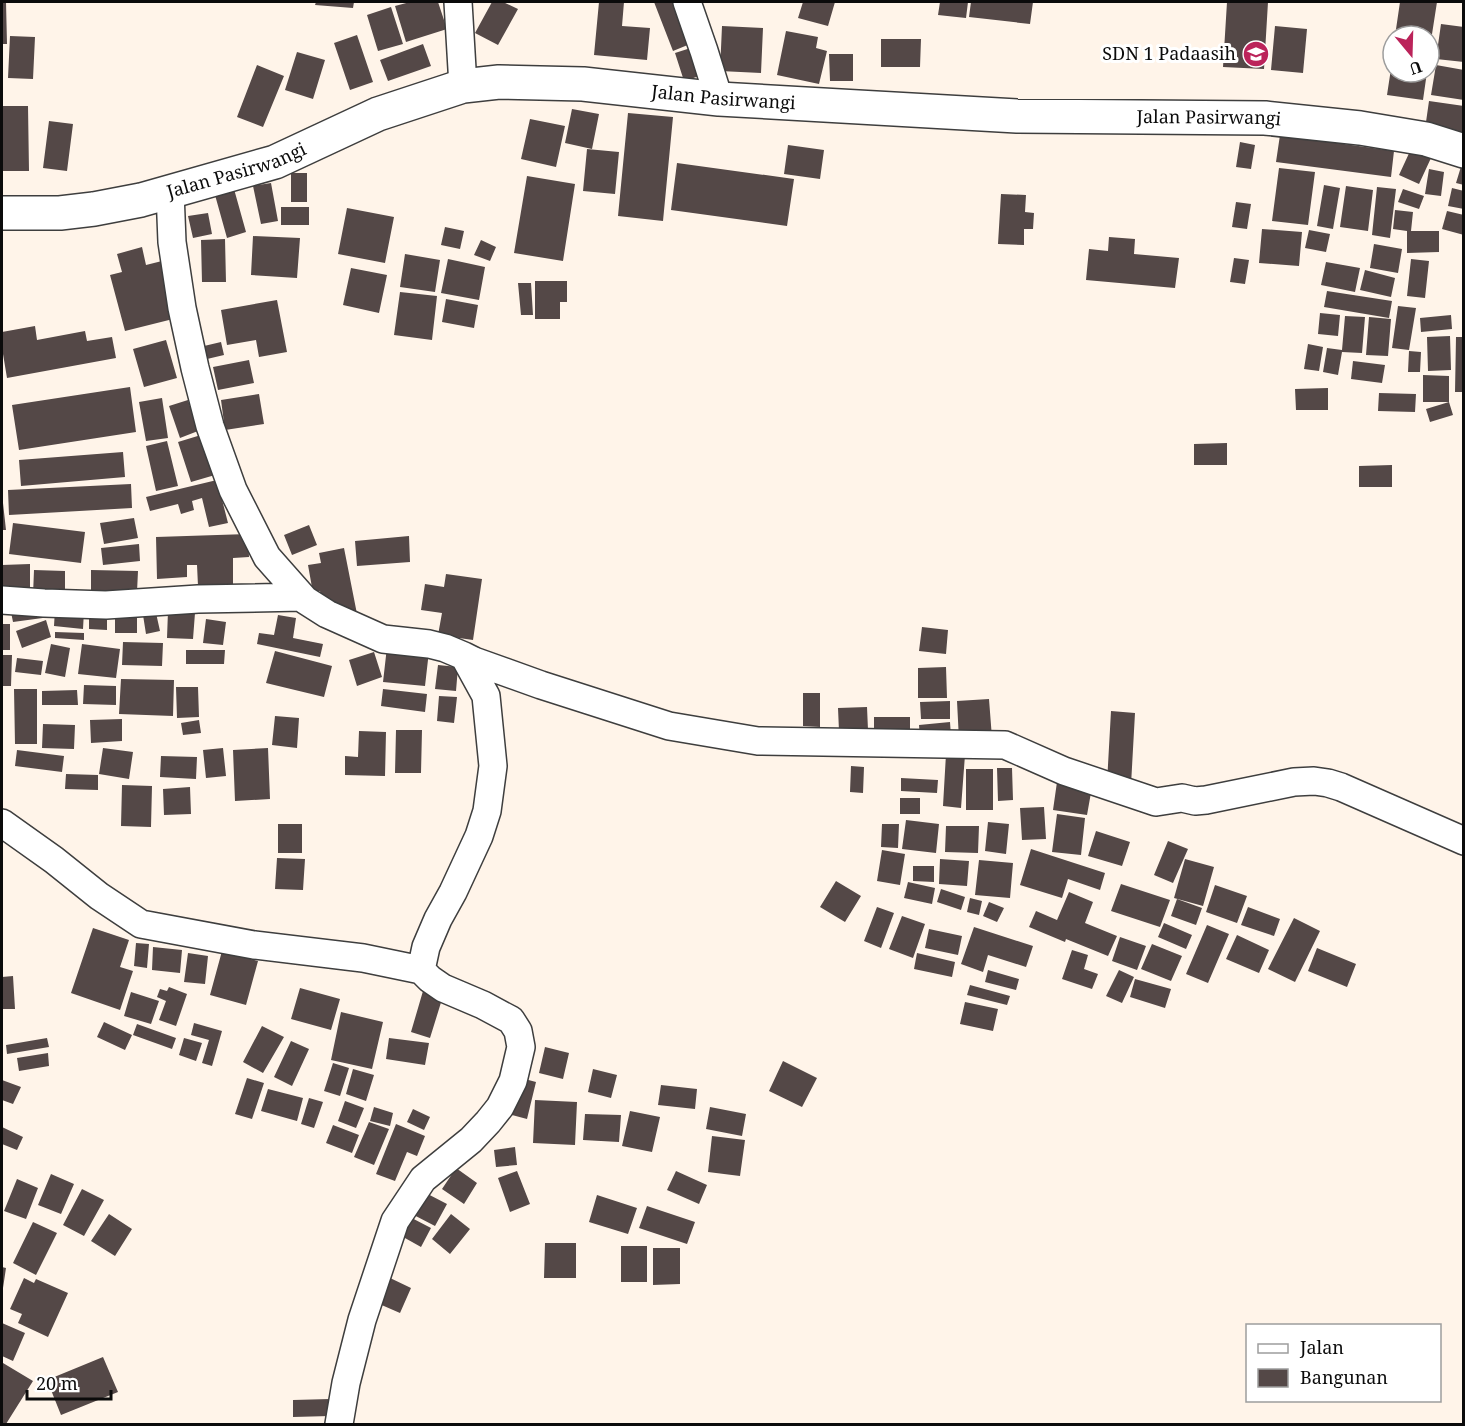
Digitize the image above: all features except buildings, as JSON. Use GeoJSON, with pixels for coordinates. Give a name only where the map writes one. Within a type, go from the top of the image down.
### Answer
{"type":"FeatureCollection","features":[{"type":"Feature","properties":{"kind":"street"},"geometry":{"type":"LineString","coordinates":[[458,2],[464,86]]}},
{"type":"Feature","properties":{"kind":"street"},"geometry":{"type":"LineString","coordinates":[[687,2],[719,99]]}},
{"type":"Feature","properties":{"kind":"street","name":"Jalan Pasirwangi"},"geometry":{"type":"LineString","coordinates":[[2,213],[60,213],[141,200],[275,162],[378,114],[464,86],[499,82],[583,84],[719,99],[1017,116],[1265,118],[1360,128],[1426,139],[1464,151]]}},
{"type":"Feature","properties":{"kind":"street"},"geometry":{"type":"LineString","coordinates":[[170,192],[172,242],[182,308],[210,426],[232,490],[267,557],[302,597],[327,614],[383,639],[445,648],[541,685],[669,726],[758,741],[1005,745],[1064,771],[1156,802],[1182,798],[1195,801],[1212,800],[1294,782],[1328,783],[1464,842]]}},
{"type":"Feature","properties":{"kind":"street"},"geometry":{"type":"LineString","coordinates":[[2,600],[106,605],[198,599],[302,597]]}},
{"type":"Feature","properties":{"kind":"street"},"geometry":{"type":"LineString","coordinates":[[421,969],[426,947],[479,836],[487,811],[493,766],[486,696],[464,656]]}},
{"type":"Feature","properties":{"kind":"street"},"geometry":{"type":"LineString","coordinates":[[2,824],[141,924],[254,945],[363,958],[421,969],[443,988],[511,1020],[518,1031],[521,1047],[513,1081],[500,1107],[471,1140],[423,1179],[395,1221],[362,1320],[346,1383],[339,1425]]}},
{"type":"Feature","properties":{"kind":"place","name":"SDN 1 Padaasih"},"geometry":{"type":"Point","coordinates":[1256,54]}}]}
